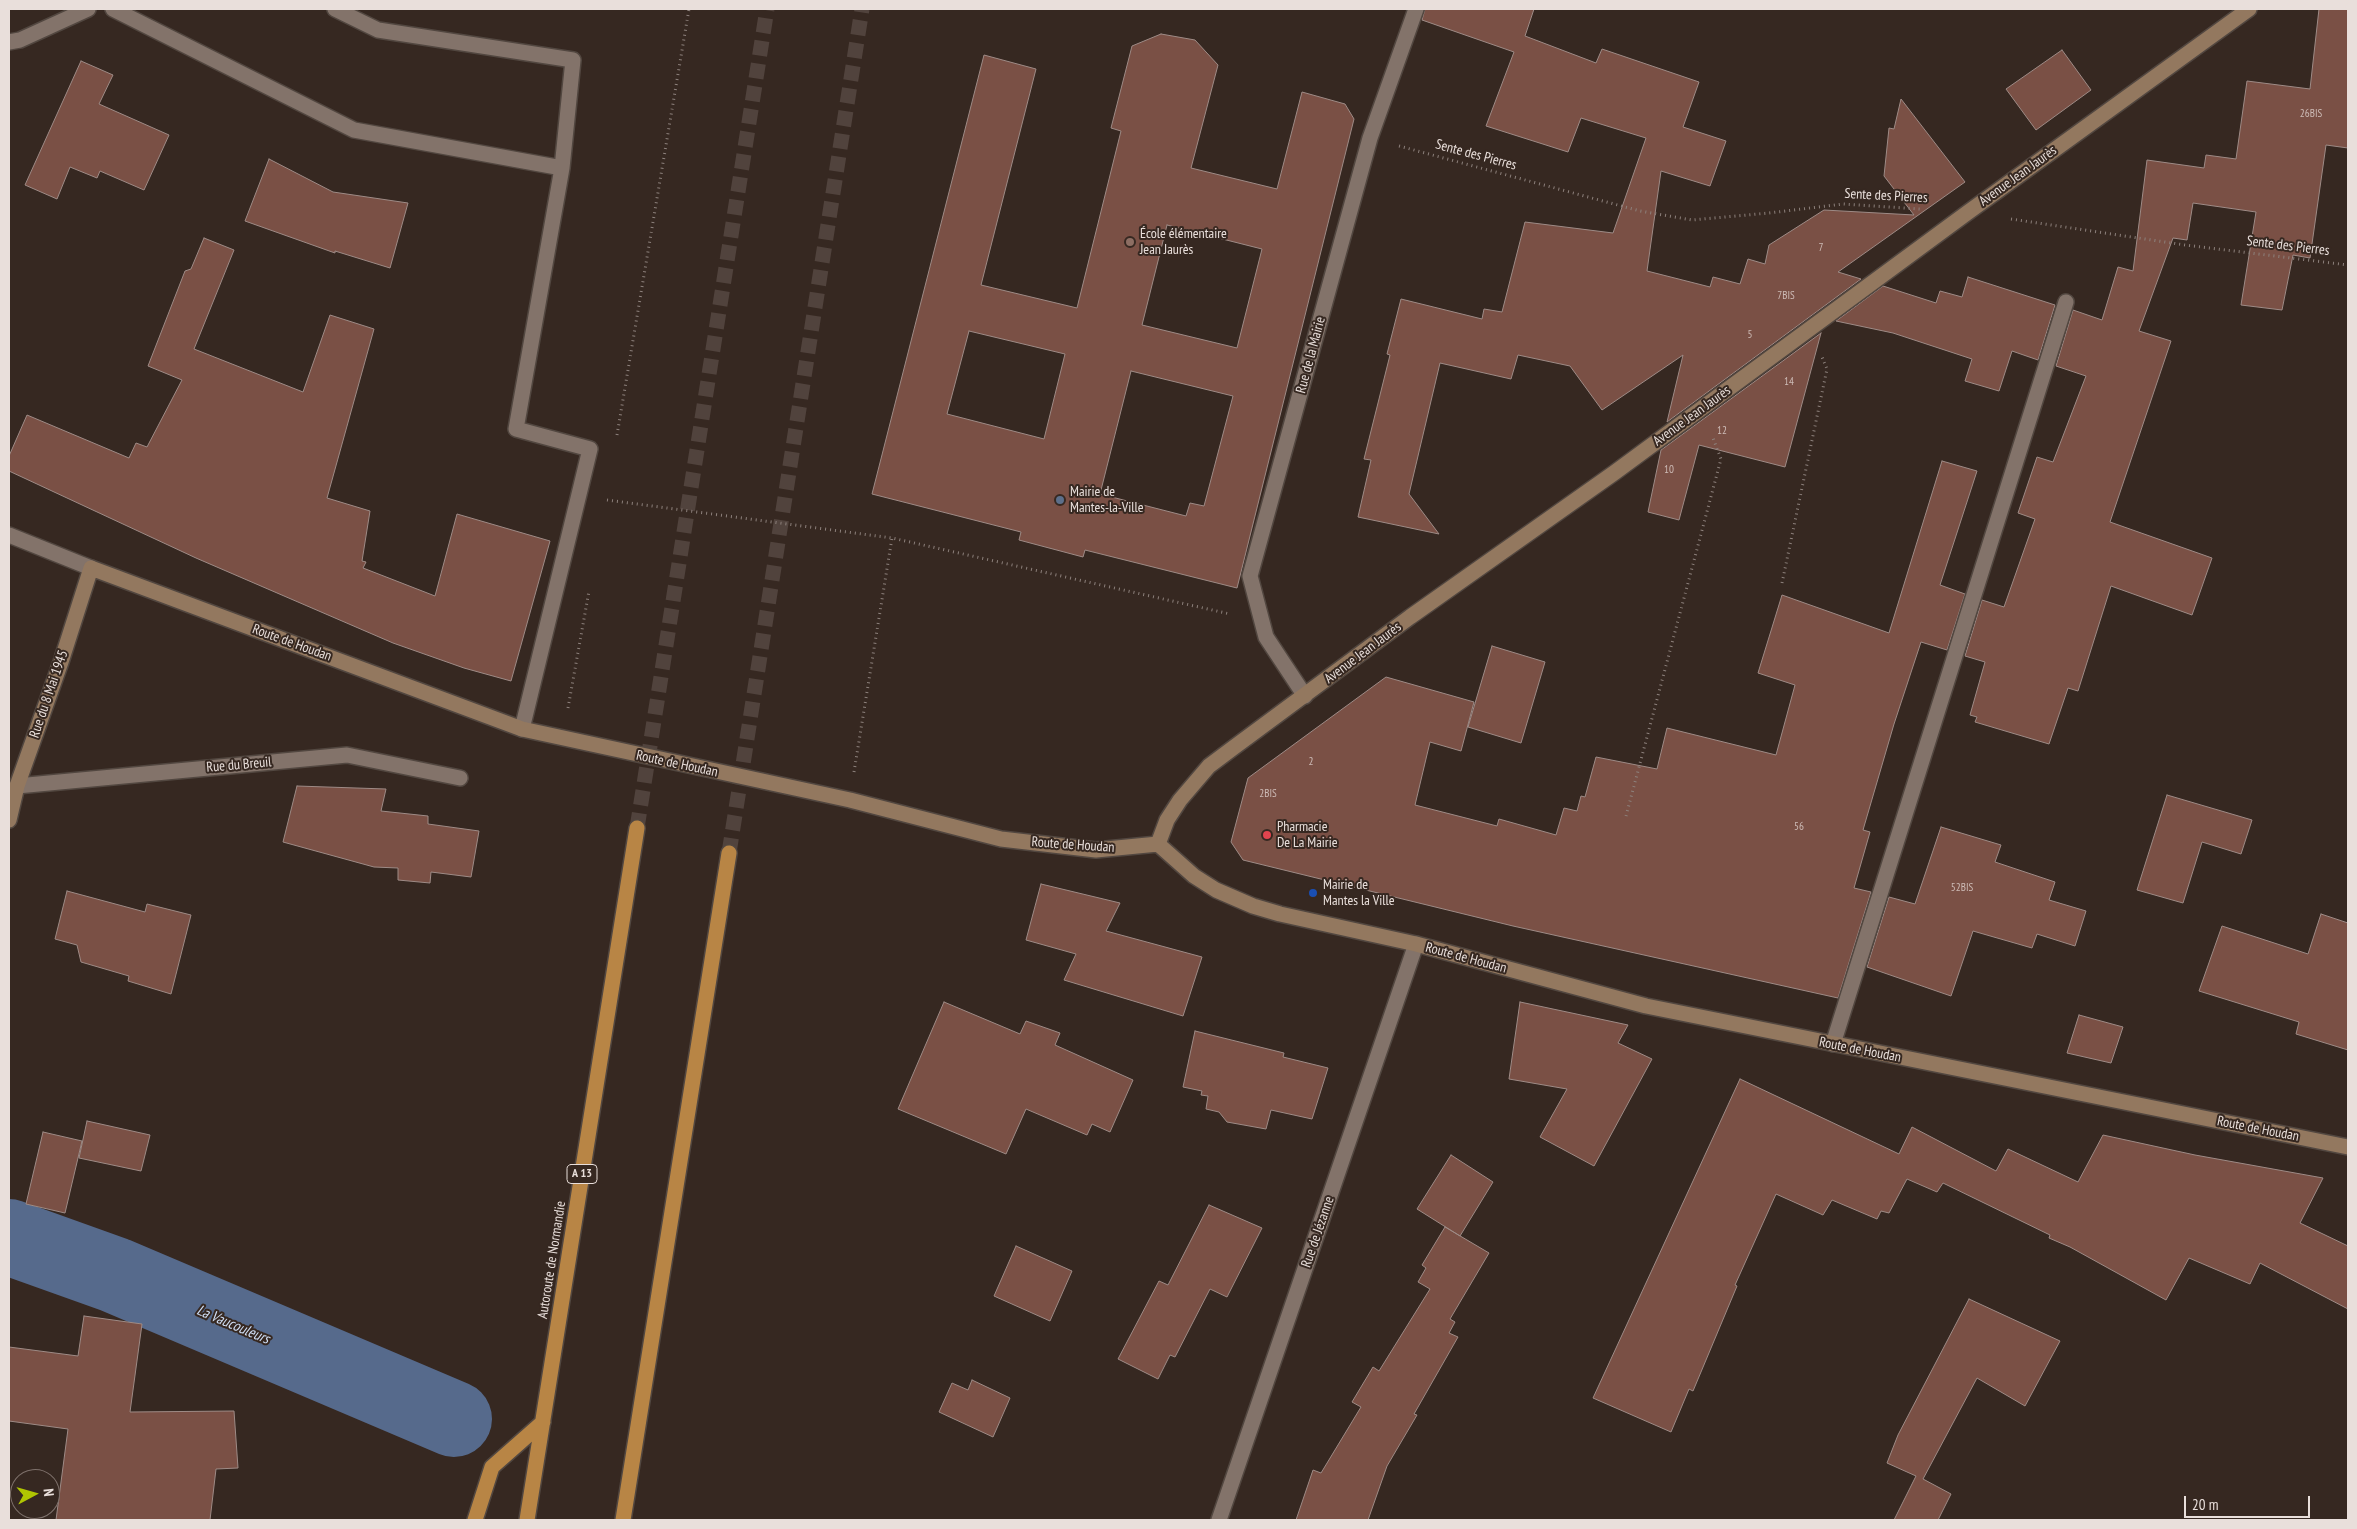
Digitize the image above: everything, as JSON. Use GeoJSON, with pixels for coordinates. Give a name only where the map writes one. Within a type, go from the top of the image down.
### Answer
{"type":"FeatureCollection","features":[{"type":"Feature","properties":{"kind":"highway","name":"Autoroute de Normandie"},"geometry":{"type":"LineString","coordinates":[[527,1520],[637,828]]}},
{"type":"Feature","properties":{"kind":"highway"},"geometry":{"type":"LineString","coordinates":[[623,1520],[729,853]]}},
{"type":"Feature","properties":{"kind":"highway"},"geometry":{"type":"LineString","coordinates":[[475,1520],[492,1467],[543,1422]]}},
{"type":"Feature","properties":{"kind":"main road","name":"Avenue Jean Jaurès"},"geometry":{"type":"LineString","coordinates":[[1158,844],[1167,820],[1209,766],[1410,617],[1701,410],[1967,212],[2249,9]]}},
{"type":"Feature","properties":{"kind":"main road","name":"Route de Houdan"},"geometry":{"type":"LineString","coordinates":[[91,568],[522,729],[850,800],[1000,839],[1096,850],[1158,844],[1201,881],[1216,890],[1253,906],[1416,944],[1646,1006],[2348,1147]]}},
{"type":"Feature","properties":{"kind":"main road","name":"Rue du 8 Mai 1945"},"geometry":{"type":"LineString","coordinates":[[9,820],[17,786],[61,662],[91,568]]}},
{"type":"Feature","properties":{"kind":"street"},"geometry":{"type":"LineString","coordinates":[[9,42],[20,40],[88,9]]}},
{"type":"Feature","properties":{"kind":"street"},"geometry":{"type":"LineString","coordinates":[[113,9],[354,130],[562,168]]}},
{"type":"Feature","properties":{"kind":"street"},"geometry":{"type":"LineString","coordinates":[[335,9],[378,30],[573,60],[562,168],[516,429],[590,449],[522,729]]}},
{"type":"Feature","properties":{"kind":"street","name":"Rue de la Mairie"},"geometry":{"type":"LineString","coordinates":[[1305,696],[1266,637],[1250,576],[1370,138],[1416,9]]}},
{"type":"Feature","properties":{"kind":"street"},"geometry":{"type":"LineString","coordinates":[[1833,1044],[2066,302]]}},
{"type":"Feature","properties":{"kind":"street","name":"Route de Houdan"},"geometry":{"type":"LineString","coordinates":[[9,535],[91,568]]}},
{"type":"Feature","properties":{"kind":"street","name":"Rue du Breuil"},"geometry":{"type":"LineString","coordinates":[[17,786],[347,755],[460,778]]}},
{"type":"Feature","properties":{"kind":"street","name":"Rue de Jézanne"},"geometry":{"type":"LineString","coordinates":[[1219,1520],[1416,944]]}},
{"type":"Feature","properties":{"kind":"path"},"geometry":{"type":"LineString","coordinates":[[616,442],[689,9]]}},
{"type":"Feature","properties":{"kind":"path","name":"Sente des Pierres"},"geometry":{"type":"LineString","coordinates":[[1370,138],[1640,211],[1692,220],[1843,204],[1967,212],[2185,245],[2348,265]]}},
{"type":"Feature","properties":{"kind":"path"},"geometry":{"type":"LineString","coordinates":[[1782,583],[1827,370],[1810,329]]}},
{"type":"Feature","properties":{"kind":"path"},"geometry":{"type":"LineString","coordinates":[[1626,816],[1721,459],[1701,410]]}},
{"type":"Feature","properties":{"kind":"path"},"geometry":{"type":"LineString","coordinates":[[604,510],[607,490]]}},
{"type":"Feature","properties":{"kind":"path"},"geometry":{"type":"LineString","coordinates":[[606,500],[892,538],[1262,621]]}},
{"type":"Feature","properties":{"kind":"path"},"geometry":{"type":"LineString","coordinates":[[850,800],[892,538]]}},
{"type":"Feature","properties":{"kind":"path"},"geometry":{"type":"LineString","coordinates":[[562,739],[590,586]]}},
{"type":"Feature","properties":{"kind":"building"},"geometry":{"type":"Polygon","coordinates":[[[1425,9],[1534,9],[1525,36],[1596,63],[1602,49],[1699,82],[1683,127],[1726,141],[1710,186],[1661,171],[1647,271],[1710,287],[1713,277],[1740,284],[1748,259],[1765,264],[1769,245],[1824,210],[1914,215],[1884,176],[1889,128],[1894,129],[1901,99],[1965,182],[1838,272],[1861,279],[1667,422],[1683,355],[1602,410],[1570,366],[1518,355],[1511,379],[1440,363],[1409,494],[1439,534],[1358,517],[1371,460],[1364,459],[1390,355],[1387,354],[1401,299],[1482,319],[1484,309],[1502,312],[1525,222],[1613,233],[1646,138],[1581,118],[1568,152],[1486,126],[1514,52],[1422,20],[1425,9]]]}},
{"type":"Feature","properties":{"kind":"building"},"geometry":{"type":"Polygon","coordinates":[[[2319,9],[2348,9],[2348,148],[2326,145],[2310,258],[2293,255],[2282,310],[2241,305],[2256,212],[2193,203],[2187,240],[2173,238],[2139,331],[2171,341],[2110,522],[2212,558],[2192,615],[2111,586],[2078,691],[2068,688],[2049,744],[1975,722],[1977,717],[1970,715],[1985,662],[1965,656],[1982,600],[2004,607],[2035,519],[2018,513],[2037,457],[2053,462],[2086,376],[2056,366],[2073,310],[2102,320],[2118,267],[2133,271],[2147,160],[2204,168],[2206,155],[2236,159],[2247,81],[2310,89],[2319,9]]]}},
{"type":"Feature","properties":{"kind":"building"},"geometry":{"type":"Polygon","coordinates":[[[1161,34],[1195,40],[1218,65],[1191,168],[1277,189],[1302,92],[1345,104],[1354,119],[1237,588],[1085,550],[1083,557],[1019,540],[1021,532],[872,494],[984,55],[1036,69],[981,285],[1077,308],[1121,131],[1111,128],[1132,46],[1161,34]],[[1167,225],[1142,325],[1237,348],[1262,249],[1167,225]],[[969,331],[947,414],[1044,439],[1065,354],[969,331]],[[1131,371],[1100,494],[1186,516],[1190,503],[1204,506],[1233,396],[1131,371]]]}},
{"type":"Feature","properties":{"kind":"building"},"geometry":{"type":"Polygon","coordinates":[[[2062,50],[2091,90],[2036,130],[2006,89],[2062,50]]]}},
{"type":"Feature","properties":{"kind":"building"},"geometry":{"type":"Polygon","coordinates":[[[81,61],[113,75],[99,104],[169,135],[144,190],[100,171],[97,178],[70,167],[57,199],[25,185],[81,61]]]}},
{"type":"Feature","properties":{"kind":"building"},"geometry":{"type":"Polygon","coordinates":[[[269,159],[333,192],[408,203],[390,268],[335,251],[335,253],[245,221],[269,159]]]}},
{"type":"Feature","properties":{"kind":"building"},"geometry":{"type":"Polygon","coordinates":[[[204,238],[234,250],[194,349],[303,392],[330,315],[374,329],[327,498],[370,511],[362,561],[366,562],[363,568],[435,596],[457,514],[550,541],[511,681],[464,668],[393,643],[196,558],[9,471],[9,456],[27,415],[129,458],[136,443],[147,447],[182,380],[148,366],[185,271],[191,269],[204,238]]]}},
{"type":"Feature","properties":{"kind":"building"},"geometry":{"type":"Polygon","coordinates":[[[1968,277],[2055,305],[2038,360],[2012,351],[1999,391],[1965,381],[1972,359],[1893,333],[1836,321],[1883,286],[1936,303],[1940,291],[1962,297],[1968,277]]]}},
{"type":"Feature","properties":{"kind":"building"},"geometry":{"type":"Polygon","coordinates":[[[1821,333],[1785,467],[1699,445],[1679,520],[1648,512],[1661,450],[1821,333]]]}},
{"type":"Feature","properties":{"kind":"building"},"geometry":{"type":"Polygon","coordinates":[[[1942,461],[1977,471],[1940,585],[1965,594],[1947,650],[1921,642],[1894,724],[1863,830],[1870,832],[1854,888],[1871,892],[1838,998],[1513,926],[1243,860],[1231,842],[1248,778],[1386,677],[1474,702],[1461,751],[1430,742],[1415,805],[1497,826],[1499,819],[1556,835],[1564,808],[1577,811],[1581,796],[1585,797],[1596,757],[1657,769],[1667,728],[1776,755],[1795,685],[1758,673],[1782,595],[1889,633],[1942,461]]]}},
{"type":"Feature","properties":{"kind":"building"},"geometry":{"type":"Polygon","coordinates":[[[1492,646],[1545,662],[1521,743],[1468,727],[1492,646]]]}},
{"type":"Feature","properties":{"kind":"building"},"geometry":{"type":"Polygon","coordinates":[[[297,786],[386,789],[381,811],[428,816],[428,824],[479,831],[471,877],[431,872],[430,883],[398,880],[398,868],[374,867],[283,842],[297,786]]]}},
{"type":"Feature","properties":{"kind":"building"},"geometry":{"type":"Polygon","coordinates":[[[2167,795],[2252,820],[2241,854],[2202,842],[2183,903],[2137,890],[2167,795]]]}},
{"type":"Feature","properties":{"kind":"building"},"geometry":{"type":"Polygon","coordinates":[[[1941,827],[2001,845],[1995,862],[2055,882],[2049,900],[2086,911],[2075,946],[2037,934],[2032,948],[1973,931],[1951,996],[1867,967],[1889,897],[1915,904],[1941,827]]]}},
{"type":"Feature","properties":{"kind":"building"},"geometry":{"type":"Polygon","coordinates":[[[1041,884],[1120,903],[1106,931],[1202,957],[1183,1016],[1064,980],[1076,954],[1026,940],[1041,884]]]}},
{"type":"Feature","properties":{"kind":"building"},"geometry":{"type":"Polygon","coordinates":[[[67,891],[145,912],[147,904],[191,915],[171,994],[128,981],[129,976],[81,962],[77,945],[55,939],[67,891]]]}},
{"type":"Feature","properties":{"kind":"building"},"geometry":{"type":"Polygon","coordinates":[[[2321,914],[2348,923],[2348,1050],[2296,1034],[2299,1022],[2199,991],[2222,926],[2308,954],[2321,914]]]}},
{"type":"Feature","properties":{"kind":"building"},"geometry":{"type":"Polygon","coordinates":[[[944,1002],[1020,1034],[1026,1021],[1060,1033],[1055,1045],[1133,1080],[1110,1132],[1092,1124],[1087,1135],[1026,1109],[1006,1154],[898,1109],[944,1002]]]}},
{"type":"Feature","properties":{"kind":"building"},"geometry":{"type":"Polygon","coordinates":[[[1520,1002],[1628,1025],[1618,1043],[1652,1059],[1594,1166],[1540,1137],[1567,1089],[1509,1079],[1520,1002]]]}},
{"type":"Feature","properties":{"kind":"building"},"geometry":{"type":"Polygon","coordinates":[[[2079,1015],[2123,1027],[2111,1063],[2067,1053],[2079,1015]]]}},
{"type":"Feature","properties":{"kind":"building"},"geometry":{"type":"Polygon","coordinates":[[[1195,1031],[1284,1053],[1283,1057],[1328,1068],[1312,1119],[1271,1110],[1266,1129],[1227,1122],[1219,1112],[1206,1109],[1208,1096],[1201,1095],[1202,1091],[1183,1087],[1195,1031]]]}},
{"type":"Feature","properties":{"kind":"building"},"geometry":{"type":"Polygon","coordinates":[[[1740,1079],[1899,1154],[1912,1127],[1996,1171],[2008,1149],[2078,1182],[2103,1135],[2195,1155],[2323,1178],[2300,1223],[2348,1246],[2348,1309],[2260,1263],[2250,1284],[2189,1258],[2166,1300],[2070,1247],[2049,1238],[2050,1235],[1943,1183],[1937,1192],[1907,1179],[1889,1213],[1881,1211],[1877,1219],[1832,1200],[1823,1215],[1776,1194],[1735,1285],[1737,1286],[1693,1391],[1689,1389],[1671,1432],[1593,1398],[1740,1079]]]}},
{"type":"Feature","properties":{"kind":"building"},"geometry":{"type":"Polygon","coordinates":[[[87,1121],[150,1135],[141,1171],[79,1158],[87,1121]]]}},
{"type":"Feature","properties":{"kind":"building"},"geometry":{"type":"Polygon","coordinates":[[[43,1132],[82,1141],[65,1213],[26,1204],[43,1132]]]}},
{"type":"Feature","properties":{"kind":"building"},"geometry":{"type":"Polygon","coordinates":[[[1451,1155],[1493,1182],[1460,1236],[1417,1209],[1451,1155]]]}},
{"type":"Feature","properties":{"kind":"building"},"geometry":{"type":"Polygon","coordinates":[[[1209,1205],[1262,1228],[1227,1297],[1210,1289],[1175,1357],[1170,1355],[1158,1379],[1118,1359],[1159,1281],[1168,1285],[1209,1205]]]}},
{"type":"Feature","properties":{"kind":"building"},"geometry":{"type":"Polygon","coordinates":[[[1445,1227],[1489,1253],[1450,1319],[1455,1322],[1449,1333],[1458,1337],[1414,1414],[1417,1415],[1387,1466],[1368,1520],[1296,1520],[1313,1470],[1321,1473],[1361,1407],[1352,1402],[1373,1367],[1379,1371],[1430,1289],[1418,1282],[1426,1268],[1422,1265],[1445,1227]]]}},
{"type":"Feature","properties":{"kind":"building"},"geometry":{"type":"Polygon","coordinates":[[[1016,1246],[1072,1271],[1050,1321],[994,1296],[1016,1246]]]}},
{"type":"Feature","properties":{"kind":"building"},"geometry":{"type":"Polygon","coordinates":[[[1969,1299],[2060,1341],[2025,1406],[1977,1378],[1923,1479],[1951,1494],[1938,1520],[1894,1520],[1916,1476],[1887,1463],[1898,1435],[1969,1299]]]}},
{"type":"Feature","properties":{"kind":"building"},"geometry":{"type":"Polygon","coordinates":[[[84,1316],[142,1324],[130,1412],[234,1411],[238,1468],[216,1469],[210,1520],[56,1520],[60,1519],[60,1490],[68,1429],[9,1421],[9,1347],[78,1356],[84,1316]]]}},
{"type":"Feature","properties":{"kind":"building"},"geometry":{"type":"Polygon","coordinates":[[[972,1380],[1010,1398],[993,1437],[939,1412],[952,1383],[968,1390],[972,1380]]]}},
{"type":"Feature","properties":{"kind":"waterway","name":"La Vaucouleurs"},"geometry":{"type":"LineString","coordinates":[[9,1237],[115,1275],[454,1419]]}},
{"type":"Feature","properties":{"kind":"tunnel"},"geometry":{"type":"LineString","coordinates":[[637,828],[767,9]]}},
{"type":"Feature","properties":{"kind":"tunnel"},"geometry":{"type":"LineString","coordinates":[[729,853],[862,9]]}},
{"type":"Feature","properties":{"kind":"place","name":"École élémentaire Jean Jaurès"},"geometry":{"type":"Point","coordinates":[1130,242]}},
{"type":"Feature","properties":{"kind":"place","name":"Mairie de Mantes-la-Ville"},"geometry":{"type":"Point","coordinates":[1060,500]}},
{"type":"Feature","properties":{"kind":"place","name":"Pharmacie De La Mairie"},"geometry":{"type":"Point","coordinates":[1267,835]}},
{"type":"Feature","properties":{"kind":"place","name":"Mairie de Mantes la Ville"},"geometry":{"type":"Point","coordinates":[1313,893]}}]}
